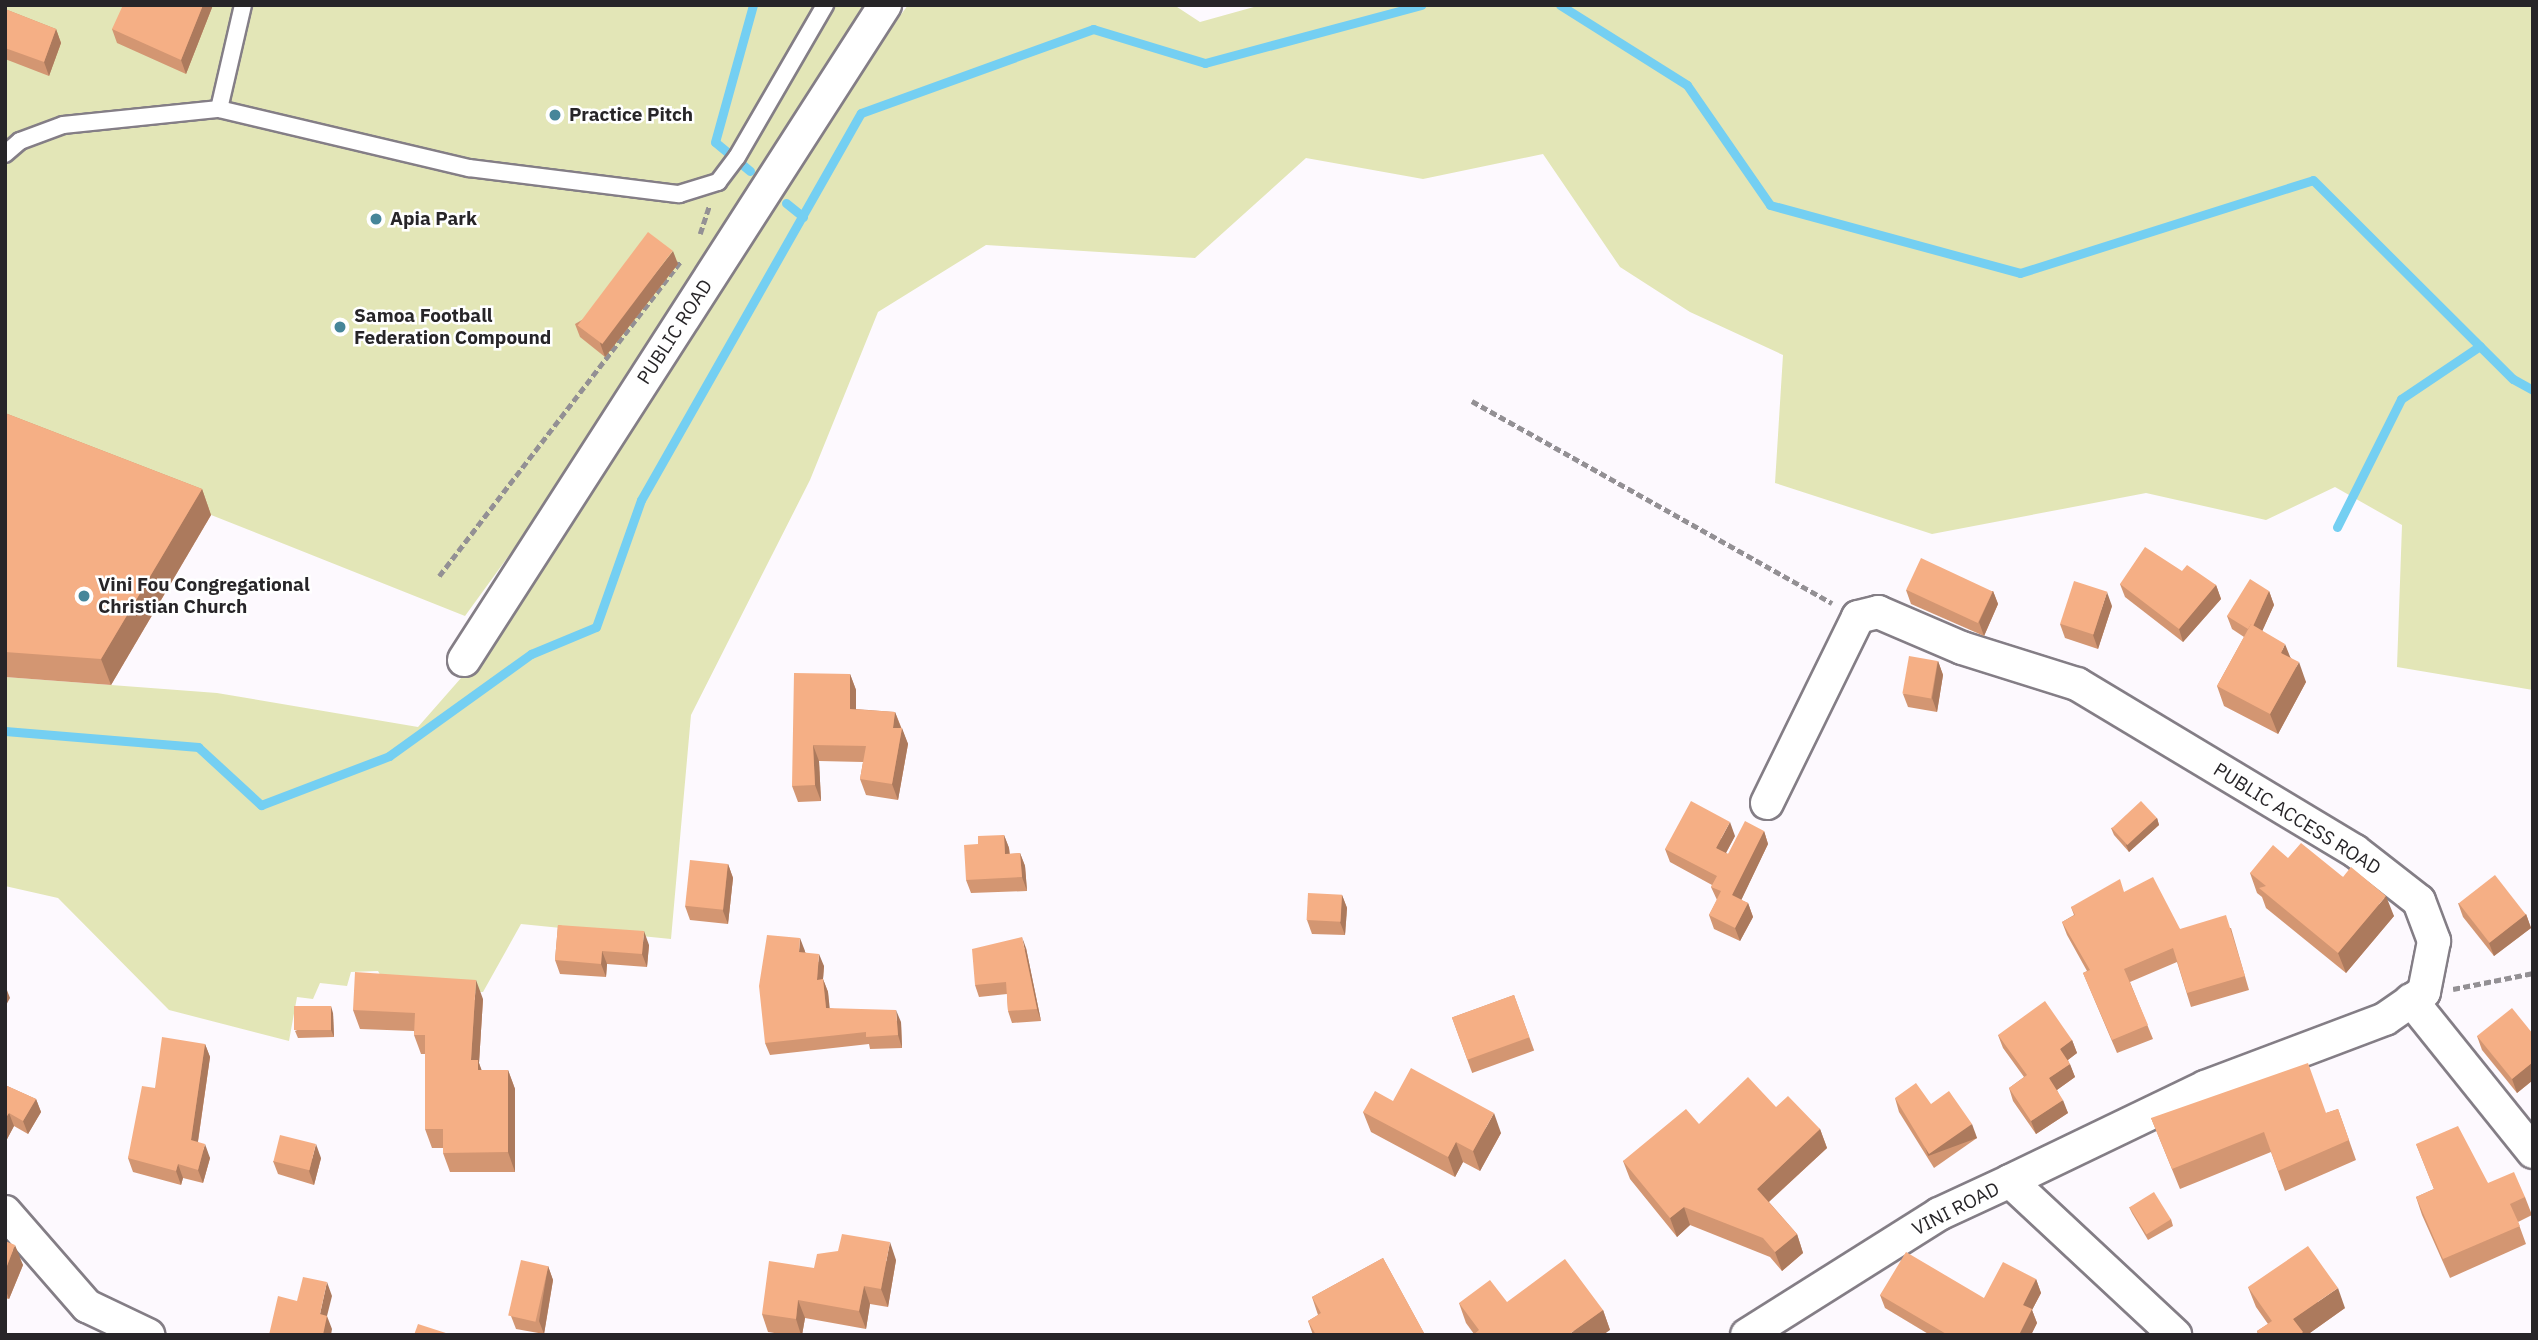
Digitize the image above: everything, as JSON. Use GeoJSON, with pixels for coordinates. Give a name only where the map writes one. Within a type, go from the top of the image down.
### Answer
{"type":"FeatureCollection","features":[{"type":"Feature","properties":{"kind":"street","name":"PUBLIC ROAD"},"geometry":{"type":"LineString","coordinates":[[464,660],[885,5]]}},
{"type":"Feature","properties":{"kind":"street","name":"PUBLIC ACCESS ROAD"},"geometry":{"type":"LineString","coordinates":[[1858,617],[1878,612],[1962,648],[2077,684],[2355,850],[2419,901],[2434,941],[2418,996]]}},
{"type":"Feature","properties":{"kind":"street"},"geometry":{"type":"LineString","coordinates":[[1767,803],[1858,617]]}},
{"type":"Feature","properties":{"kind":"street"},"geometry":{"type":"LineString","coordinates":[[2010,1181],[2205,1087],[2385,1019],[2418,996],[2533,1152]]}},
{"type":"Feature","properties":{"kind":"street","name":"VINI ROAD"},"geometry":{"type":"LineString","coordinates":[[1747,1335],[1939,1214],[2010,1181],[2175,1335]]}},
{"type":"Feature","properties":{"kind":"street"},"geometry":{"type":"LineString","coordinates":[[5,1212],[87,1306],[148,1335]]}},
{"type":"Feature","properties":{"kind":"lane"},"geometry":{"type":"LineString","coordinates":[[219,109],[243,5]]}},
{"type":"Feature","properties":{"kind":"lane"},"geometry":{"type":"LineString","coordinates":[[5,153],[20,141],[63,125],[219,109],[469,167],[679,194],[727,170],[825,5]]}},
{"type":"Feature","properties":{"kind":"path"},"geometry":{"type":"LineString","coordinates":[[698,240],[727,170]]}},
{"type":"Feature","properties":{"kind":"path"},"geometry":{"type":"LineString","coordinates":[[439,576],[689,251]]}},
{"type":"Feature","properties":{"kind":"path"},"geometry":{"type":"LineString","coordinates":[[1472,401],[1858,617]]}},
{"type":"Feature","properties":{"kind":"path"},"geometry":{"type":"LineString","coordinates":[[2418,996],[2533,973]]}},
{"type":"Feature","properties":{"kind":"green space"},"geometry":{"type":"Polygon","coordinates":[[[5,5],[898,5],[862,68],[908,5],[1174,5],[1200,22],[1261,5],[2533,5],[2533,690],[2397,667],[2402,525],[2335,487],[2266,520],[2146,493],[1932,534],[1775,483],[1783,355],[1690,312],[1620,267],[1543,154],[1423,179],[1306,158],[1195,258],[986,245],[878,312],[810,480],[691,715],[671,939],[521,924],[483,992],[410,990],[383,980],[378,971],[351,972],[347,986],[320,983],[313,999],[297,997],[289,1041],[169,1010],[58,898],[5,886],[5,677],[217,693],[418,727],[490,645],[681,318],[465,616],[5,433],[5,5]]]}},
{"type":"Feature","properties":{"kind":"building"},"geometry":{"type":"Polygon","coordinates":[[[123,5],[203,5],[181,60],[112,29],[123,5]]]}},
{"type":"Feature","properties":{"kind":"building"},"geometry":{"type":"Polygon","coordinates":[[[5,9],[56,29],[44,62],[5,48],[5,9]]]}},
{"type":"Feature","properties":{"kind":"building"},"geometry":{"type":"Polygon","coordinates":[[[648,232],[673,251],[602,344],[578,325],[648,232]]]}},
{"type":"Feature","properties":{"kind":"building","name":"Vini Fou Congregational Christian Church"},"geometry":{"type":"Polygon","coordinates":[[[5,413],[202,489],[101,659],[5,652],[5,413]]]}},
{"type":"Feature","properties":{"kind":"building"},"geometry":{"type":"Polygon","coordinates":[[[2145,547],[2182,571],[2187,565],[2216,585],[2179,629],[2120,584],[2145,547]]]}},
{"type":"Feature","properties":{"kind":"building"},"geometry":{"type":"Polygon","coordinates":[[[1921,558],[1993,591],[1978,623],[1906,590],[1921,558]]]}},
{"type":"Feature","properties":{"kind":"building"},"geometry":{"type":"Polygon","coordinates":[[[2250,579],[2269,591],[2253,626],[2251,624],[2248,629],[2227,616],[2250,579]]]}},
{"type":"Feature","properties":{"kind":"building"},"geometry":{"type":"Polygon","coordinates":[[[2074,581],[2107,592],[2093,635],[2060,624],[2074,581]]]}},
{"type":"Feature","properties":{"kind":"building"},"geometry":{"type":"Polygon","coordinates":[[[2251,624],[2285,644],[2281,653],[2299,662],[2270,714],[2217,686],[2251,624]]]}},
{"type":"Feature","properties":{"kind":"building"},"geometry":{"type":"Polygon","coordinates":[[[1909,656],[1938,661],[1931,698],[1902,693],[1909,656]]]}},
{"type":"Feature","properties":{"kind":"building"},"geometry":{"type":"Polygon","coordinates":[[[794,673],[850,674],[850,709],[895,712],[893,728],[902,728],[892,784],[860,779],[866,746],[813,745],[815,785],[792,786],[794,673]]]}},
{"type":"Feature","properties":{"kind":"building"},"geometry":{"type":"Polygon","coordinates":[[[1691,801],[1730,822],[1716,848],[1728,854],[1745,821],[1764,831],[1732,895],[1748,903],[1735,928],[1709,915],[1721,891],[1711,887],[1717,876],[1665,849],[1691,801]]]}},
{"type":"Feature","properties":{"kind":"building"},"geometry":{"type":"Polygon","coordinates":[[[2141,801],[2157,818],[2127,845],[2112,828],[2141,801]]]}},
{"type":"Feature","properties":{"kind":"building"},"geometry":{"type":"Polygon","coordinates":[[[1004,835],[1005,854],[1020,853],[1022,877],[966,880],[964,845],[978,844],[978,836],[1004,835]]]}},
{"type":"Feature","properties":{"kind":"building"},"geometry":{"type":"Polygon","coordinates":[[[2301,843],[2343,877],[2351,867],[2386,896],[2338,953],[2259,888],[2266,886],[2250,873],[2273,845],[2288,858],[2301,843]]]}},
{"type":"Feature","properties":{"kind":"building"},"geometry":{"type":"Polygon","coordinates":[[[690,860],[728,864],[723,910],[685,906],[690,860]]]}},
{"type":"Feature","properties":{"kind":"building"},"geometry":{"type":"Polygon","coordinates":[[[2495,875],[2526,914],[2490,943],[2459,903],[2495,875]]]}},
{"type":"Feature","properties":{"kind":"building"},"geometry":{"type":"Polygon","coordinates":[[[2153,877],[2180,929],[2226,915],[2245,976],[2187,993],[2173,948],[2124,969],[2148,1025],[2112,1040],[2083,973],[2090,970],[2062,922],[2075,915],[2071,907],[2120,879],[2124,892],[2153,877]]]}},
{"type":"Feature","properties":{"kind":"building"},"geometry":{"type":"Polygon","coordinates":[[[1308,893],[1342,895],[1341,922],[1307,920],[1308,893]]]}},
{"type":"Feature","properties":{"kind":"building"},"geometry":{"type":"Polygon","coordinates":[[[558,925],[644,931],[642,954],[602,951],[601,964],[555,960],[558,925]]]}},
{"type":"Feature","properties":{"kind":"building"},"geometry":{"type":"Polygon","coordinates":[[[767,935],[800,938],[799,952],[819,954],[817,980],[823,979],[826,1008],[896,1010],[898,1035],[866,1037],[866,1032],[765,1043],[759,986],[767,935]]]}},
{"type":"Feature","properties":{"kind":"building"},"geometry":{"type":"Polygon","coordinates":[[[1022,937],[1037,1009],[1008,1011],[1006,982],[975,985],[972,949],[1022,937]]]}},
{"type":"Feature","properties":{"kind":"building"},"geometry":{"type":"Polygon","coordinates":[[[355,972],[476,980],[471,1060],[478,1060],[478,1070],[508,1070],[508,1152],[443,1153],[443,1129],[425,1129],[425,1035],[414,1035],[415,1013],[353,1010],[355,972]]]}},
{"type":"Feature","properties":{"kind":"building"},"geometry":{"type":"Polygon","coordinates":[[[1514,995],[1529,1037],[1467,1060],[1452,1018],[1514,995]]]}},
{"type":"Feature","properties":{"kind":"building"},"geometry":{"type":"Polygon","coordinates":[[[2045,1001],[2072,1040],[2060,1049],[2070,1064],[2049,1078],[2063,1100],[2031,1121],[2009,1088],[2027,1075],[1998,1035],[2045,1001]]]}},
{"type":"Feature","properties":{"kind":"building"},"geometry":{"type":"Polygon","coordinates":[[[294,1006],[331,1006],[331,1030],[294,1030],[294,1006]]]}},
{"type":"Feature","properties":{"kind":"building"},"geometry":{"type":"Polygon","coordinates":[[[2512,1008],[2533,1034],[2533,1062],[2512,1079],[2477,1036],[2512,1008]]]}},
{"type":"Feature","properties":{"kind":"building"},"geometry":{"type":"Polygon","coordinates":[[[162,1037],[205,1044],[191,1140],[205,1144],[198,1170],[178,1164],[176,1171],[128,1158],[142,1086],[155,1088],[162,1037]]]}},
{"type":"Feature","properties":{"kind":"building"},"geometry":{"type":"Polygon","coordinates":[[[2308,1063],[2326,1113],[2338,1109],[2349,1140],[2278,1171],[2264,1132],[2172,1169],[2151,1118],[2308,1063]]]}},
{"type":"Feature","properties":{"kind":"building"},"geometry":{"type":"Polygon","coordinates":[[[1411,1068],[1494,1113],[1473,1151],[1456,1142],[1448,1157],[1363,1112],[1375,1091],[1393,1101],[1411,1068]]]}},
{"type":"Feature","properties":{"kind":"building"},"geometry":{"type":"Polygon","coordinates":[[[1748,1077],[1776,1107],[1788,1096],[1820,1129],[1757,1189],[1797,1234],[1775,1252],[1763,1238],[1684,1207],[1670,1218],[1623,1161],[1686,1109],[1699,1124],[1748,1077]]]}},
{"type":"Feature","properties":{"kind":"building"},"geometry":{"type":"Polygon","coordinates":[[[1916,1083],[1931,1104],[1949,1091],[1972,1124],[1929,1154],[1895,1098],[1916,1083]]]}},
{"type":"Feature","properties":{"kind":"building"},"geometry":{"type":"Polygon","coordinates":[[[5,1085],[36,1099],[23,1121],[9,1113],[5,1119],[5,1085]]]}},
{"type":"Feature","properties":{"kind":"building"},"geometry":{"type":"Polygon","coordinates":[[[2458,1126],[2488,1183],[2514,1172],[2525,1197],[2510,1204],[2520,1226],[2443,1259],[2416,1197],[2434,1189],[2416,1144],[2458,1126]]]}},
{"type":"Feature","properties":{"kind":"building"},"geometry":{"type":"Polygon","coordinates":[[[280,1135],[316,1144],[309,1170],[273,1161],[280,1135]]]}},
{"type":"Feature","properties":{"kind":"building"},"geometry":{"type":"Polygon","coordinates":[[[2154,1192],[2171,1219],[2146,1235],[2129,1207],[2154,1192]]]}},
{"type":"Feature","properties":{"kind":"building"},"geometry":{"type":"Polygon","coordinates":[[[842,1234],[890,1242],[881,1289],[864,1286],[859,1311],[798,1300],[796,1319],[762,1314],[769,1261],[814,1268],[817,1254],[838,1251],[842,1234]]]}},
{"type":"Feature","properties":{"kind":"building"},"geometry":{"type":"Polygon","coordinates":[[[5,1241],[15,1245],[5,1271],[5,1241]]]}},
{"type":"Feature","properties":{"kind":"building"},"geometry":{"type":"Polygon","coordinates":[[[2308,1246],[2338,1288],[2293,1319],[2303,1332],[2300,1335],[2260,1335],[2257,1331],[2272,1321],[2248,1287],[2308,1246]]]}},
{"type":"Feature","properties":{"kind":"building"},"geometry":{"type":"Polygon","coordinates":[[[1906,1252],[1984,1298],[2003,1262],[2036,1279],[2023,1305],[2032,1309],[2019,1335],[1948,1335],[1880,1295],[1906,1252]]]}},
{"type":"Feature","properties":{"kind":"building"},"geometry":{"type":"Polygon","coordinates":[[[1383,1258],[1424,1333],[1316,1335],[1308,1321],[1321,1313],[1312,1297],[1383,1258]]]}},
{"type":"Feature","properties":{"kind":"building"},"geometry":{"type":"Polygon","coordinates":[[[1565,1259],[1603,1310],[1568,1335],[1473,1335],[1479,1330],[1459,1303],[1490,1280],[1507,1302],[1565,1259]]]}},
{"type":"Feature","properties":{"kind":"building"},"geometry":{"type":"Polygon","coordinates":[[[521,1260],[548,1266],[535,1322],[508,1316],[521,1260]]]}},
{"type":"Feature","properties":{"kind":"building"},"geometry":{"type":"Polygon","coordinates":[[[303,1277],[327,1282],[320,1314],[327,1316],[323,1335],[269,1335],[278,1296],[297,1301],[303,1277]]]}},
{"type":"Feature","properties":{"kind":"building"},"geometry":{"type":"Polygon","coordinates":[[[418,1324],[452,1335],[414,1335],[418,1324]]]}},
{"type":"Feature","properties":{"kind":"waterway"},"geometry":{"type":"LineString","coordinates":[[750,171],[715,142],[753,5]]}},
{"type":"Feature","properties":{"kind":"waterway"},"geometry":{"type":"LineString","coordinates":[[5,731],[198,747],[261,805],[389,756],[531,654],[596,627],[641,500],[861,113],[1093,29],[1205,63],[1421,5]]}},
{"type":"Feature","properties":{"kind":"waterway"},"geometry":{"type":"LineString","coordinates":[[1560,5],[1687,85],[1770,205],[2020,273],[2313,180],[2513,379],[2533,390]]}},
{"type":"Feature","properties":{"kind":"waterway"},"geometry":{"type":"LineString","coordinates":[[786,203],[803,217]]}},
{"type":"Feature","properties":{"kind":"waterway"},"geometry":{"type":"LineString","coordinates":[[2337,527],[2401,399],[2480,346]]}},
{"type":"Feature","properties":{"kind":"place","name":"Practice Pitch"},"geometry":{"type":"Point","coordinates":[555,115]}},
{"type":"Feature","properties":{"kind":"place","name":"Apia Park"},"geometry":{"type":"Point","coordinates":[376,219]}},
{"type":"Feature","properties":{"kind":"place","name":"Samoa Football Federation Compound"},"geometry":{"type":"Point","coordinates":[340,327]}},
{"type":"Feature","properties":{"kind":"place","name":"Vini Fou Congregational Christian Church"},"geometry":{"type":"Point","coordinates":[84,596]}}]}
